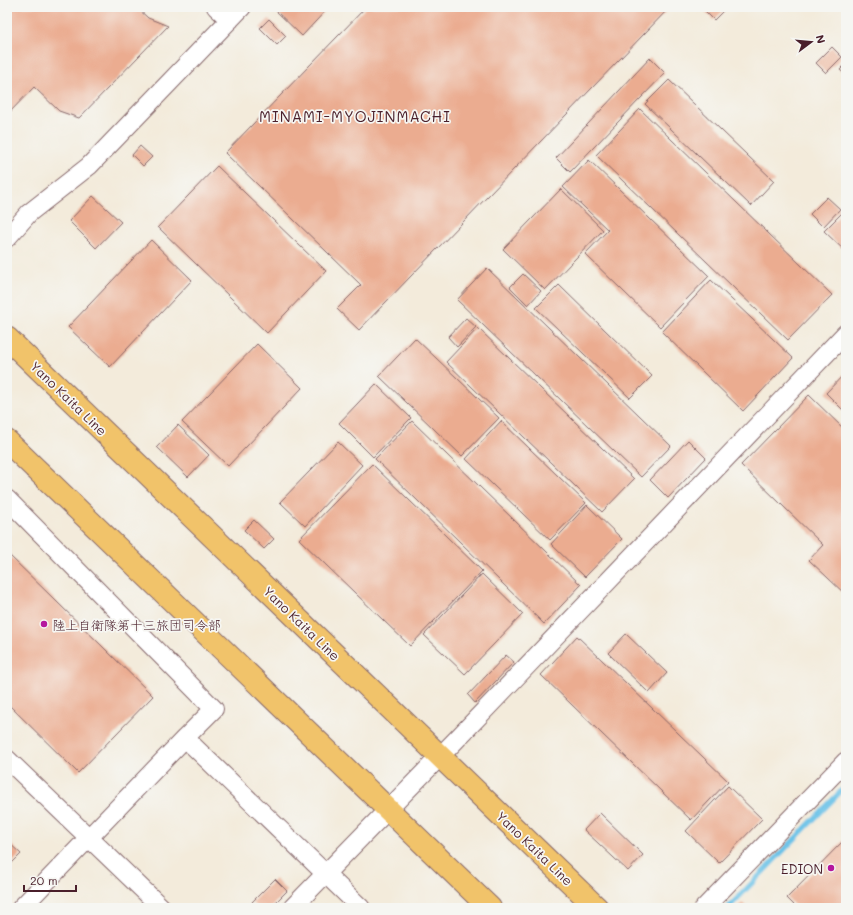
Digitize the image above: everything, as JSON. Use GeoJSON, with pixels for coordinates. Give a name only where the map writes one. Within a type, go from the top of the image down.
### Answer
{"type":"FeatureCollection","features":[{"type":"Feature","properties":{"kind":"main road","name":"Yano Kaita Line"},"geometry":{"type":"LineString","coordinates":[[7,338],[597,908]]}},
{"type":"Feature","properties":{"kind":"main road"},"geometry":{"type":"LineString","coordinates":[[7,441],[490,908]]}},
{"type":"Feature","properties":{"kind":"street"},"geometry":{"type":"LineString","coordinates":[[7,238],[29,213],[89,166],[236,13],[216,7]]}},
{"type":"Feature","properties":{"kind":"street"},"geometry":{"type":"LineString","coordinates":[[292,908],[846,333]]}},
{"type":"Feature","properties":{"kind":"street"},"geometry":{"type":"LineString","coordinates":[[7,500],[214,709],[22,908]]}},
{"type":"Feature","properties":{"kind":"street"},"geometry":{"type":"LineString","coordinates":[[185,738],[361,908]]}},
{"type":"Feature","properties":{"kind":"street"},"geometry":{"type":"LineString","coordinates":[[7,759],[90,837],[162,908]]}},
{"type":"Feature","properties":{"kind":"street"},"geometry":{"type":"LineString","coordinates":[[704,908],[846,761]]}},
{"type":"Feature","properties":{"kind":"building"},"geometry":{"type":"Polygon","coordinates":[[[7,7],[136,7],[148,18],[168,26],[79,118],[59,111],[34,87],[7,115],[7,7]]]}},
{"type":"Feature","properties":{"kind":"building"},"geometry":{"type":"Polygon","coordinates":[[[276,7],[329,7],[302,36],[274,9],[276,7]]]}},
{"type":"Feature","properties":{"kind":"building"},"geometry":{"type":"Polygon","coordinates":[[[366,7],[670,7],[359,330],[337,309],[361,285],[225,153],[366,7]]]}},
{"type":"Feature","properties":{"kind":"building"},"geometry":{"type":"Polygon","coordinates":[[[701,7],[727,7],[714,20],[701,7]]]}},
{"type":"Feature","properties":{"kind":"building"},"geometry":{"type":"Polygon","coordinates":[[[269,19],[286,36],[277,45],[260,28],[269,19]]]}},
{"type":"Feature","properties":{"kind":"building"},"geometry":{"type":"Polygon","coordinates":[[[832,47],[842,57],[826,73],[816,63],[832,47]]]}},
{"type":"Feature","properties":{"kind":"building"},"geometry":{"type":"Polygon","coordinates":[[[650,58],[665,73],[570,172],[556,158],[650,58]]]}},
{"type":"Feature","properties":{"kind":"building"},"geometry":{"type":"Polygon","coordinates":[[[846,64],[846,75],[840,70],[846,64]]]}},
{"type":"Feature","properties":{"kind":"building"},"geometry":{"type":"Polygon","coordinates":[[[669,80],[774,181],[751,206],[645,104],[669,80]]]}},
{"type":"Feature","properties":{"kind":"building"},"geometry":{"type":"Polygon","coordinates":[[[640,109],[832,295],[788,340],[596,155],[640,109]]]}},
{"type":"Feature","properties":{"kind":"building"},"geometry":{"type":"Polygon","coordinates":[[[140,146],[152,157],[143,166],[132,155],[140,146]]]}},
{"type":"Feature","properties":{"kind":"building"},"geometry":{"type":"Polygon","coordinates":[[[589,160],[709,276],[660,327],[585,254],[608,230],[563,187],[589,160]]]}},
{"type":"Feature","properties":{"kind":"building"},"geometry":{"type":"Polygon","coordinates":[[[217,166],[326,271],[267,333],[158,227],[217,166]]]}},
{"type":"Feature","properties":{"kind":"building"},"geometry":{"type":"Polygon","coordinates":[[[561,189],[603,230],[545,290],[503,249],[561,189]]]}},
{"type":"Feature","properties":{"kind":"building"},"geometry":{"type":"Polygon","coordinates":[[[93,196],[121,222],[96,248],[69,221],[93,196]]]}},
{"type":"Feature","properties":{"kind":"building"},"geometry":{"type":"Polygon","coordinates":[[[827,197],[840,209],[823,227],[810,214],[827,197]]]}},
{"type":"Feature","properties":{"kind":"building"},"geometry":{"type":"Polygon","coordinates":[[[842,213],[846,217],[846,252],[824,231],[842,213]]]}},
{"type":"Feature","properties":{"kind":"building"},"geometry":{"type":"Polygon","coordinates":[[[151,240],[192,280],[110,367],[68,327],[151,240]]]}},
{"type":"Feature","properties":{"kind":"building"},"geometry":{"type":"Polygon","coordinates":[[[487,268],[671,446],[641,477],[457,300],[487,268]]]}},
{"type":"Feature","properties":{"kind":"building"},"geometry":{"type":"Polygon","coordinates":[[[523,274],[541,291],[528,305],[510,287],[523,274]]]}},
{"type":"Feature","properties":{"kind":"building"},"geometry":{"type":"Polygon","coordinates":[[[711,280],[793,358],[743,411],[662,332],[711,280]]]}},
{"type":"Feature","properties":{"kind":"building"},"geometry":{"type":"Polygon","coordinates":[[[559,285],[652,376],[630,398],[536,308],[559,285]]]}},
{"type":"Feature","properties":{"kind":"building"},"geometry":{"type":"Polygon","coordinates":[[[466,318],[476,327],[457,347],[448,337],[466,318]]]}},
{"type":"Feature","properties":{"kind":"building"},"geometry":{"type":"Polygon","coordinates":[[[478,328],[634,479],[602,512],[446,362],[478,328]]]}},
{"type":"Feature","properties":{"kind":"building"},"geometry":{"type":"Polygon","coordinates":[[[415,338],[499,418],[462,456],[379,376],[415,338]]]}},
{"type":"Feature","properties":{"kind":"building"},"geometry":{"type":"Polygon","coordinates":[[[257,344],[302,388],[228,466],[182,422],[257,344]]]}},
{"type":"Feature","properties":{"kind":"building"},"geometry":{"type":"Polygon","coordinates":[[[846,372],[846,413],[826,393],[846,372]]]}},
{"type":"Feature","properties":{"kind":"building"},"geometry":{"type":"Polygon","coordinates":[[[376,384],[411,418],[373,457],[339,423],[376,384]]]}},
{"type":"Feature","properties":{"kind":"building"},"geometry":{"type":"Polygon","coordinates":[[[809,395],[846,431],[846,595],[809,560],[823,545],[741,465],[809,395]]]}},
{"type":"Feature","properties":{"kind":"building"},"geometry":{"type":"Polygon","coordinates":[[[412,421],[581,585],[544,624],[375,459],[412,421]]]}},
{"type":"Feature","properties":{"kind":"building"},"geometry":{"type":"Polygon","coordinates":[[[501,421],[586,503],[550,540],[466,459],[501,421]]]}},
{"type":"Feature","properties":{"kind":"building"},"geometry":{"type":"Polygon","coordinates":[[[178,425],[209,455],[188,477],[157,447],[178,425]]]}},
{"type":"Feature","properties":{"kind":"building"},"geometry":{"type":"Polygon","coordinates":[[[688,440],[706,458],[668,498],[650,480],[688,440]]]}},
{"type":"Feature","properties":{"kind":"building"},"geometry":{"type":"Polygon","coordinates":[[[338,442],[362,465],[305,526],[280,502],[338,442]]]}},
{"type":"Feature","properties":{"kind":"building"},"geometry":{"type":"Polygon","coordinates":[[[372,464],[482,571],[410,646],[299,539],[372,464]]]}},
{"type":"Feature","properties":{"kind":"building"},"geometry":{"type":"Polygon","coordinates":[[[587,505],[622,539],[585,577],[551,544],[587,505]]]}},
{"type":"Feature","properties":{"kind":"building"},"geometry":{"type":"Polygon","coordinates":[[[254,520],[274,539],[264,549],[244,530],[254,520]]]}},
{"type":"Feature","properties":{"kind":"building","name":"陸上自衛隊第十三旅団司令部"},"geometry":{"type":"Polygon","coordinates":[[[7,553],[153,696],[78,773],[7,703],[7,553]]]}},
{"type":"Feature","properties":{"kind":"building"},"geometry":{"type":"Polygon","coordinates":[[[482,574],[523,614],[465,674],[424,635],[482,574]]]}},
{"type":"Feature","properties":{"kind":"building"},"geometry":{"type":"Polygon","coordinates":[[[626,634],[667,673],[649,693],[608,653],[626,634]]]}},
{"type":"Feature","properties":{"kind":"building"},"geometry":{"type":"Polygon","coordinates":[[[577,636],[728,781],[691,820],[541,675],[577,636]]]}},
{"type":"Feature","properties":{"kind":"building"},"geometry":{"type":"Polygon","coordinates":[[[506,655],[514,662],[475,703],[468,695],[506,655]]]}},
{"type":"Feature","properties":{"kind":"building"},"geometry":{"type":"Polygon","coordinates":[[[728,786],[762,819],[719,863],[686,831],[728,786]]]}},
{"type":"Feature","properties":{"kind":"building"},"geometry":{"type":"Polygon","coordinates":[[[600,813],[643,855],[628,871],[584,830],[600,813]]]}},
{"type":"Feature","properties":{"kind":"building","name":"EDION"},"geometry":{"type":"Polygon","coordinates":[[[846,838],[846,908],[797,908],[787,898],[846,838]]]}},
{"type":"Feature","properties":{"kind":"building"},"geometry":{"type":"Polygon","coordinates":[[[7,841],[21,854],[7,868],[7,841]]]}},
{"type":"Feature","properties":{"kind":"building"},"geometry":{"type":"Polygon","coordinates":[[[275,879],[287,891],[270,908],[257,908],[252,902],[275,879]]]}},
{"type":"Feature","properties":{"kind":"building"},"geometry":{"type":"Polygon","coordinates":[[[742,903],[748,908],[738,908],[742,903]]]}},
{"type":"Feature","properties":{"kind":"waterway"},"geometry":{"type":"LineString","coordinates":[[728,908],[846,786]]}},
{"type":"Feature","properties":{"kind":"place","name":"陸上自衛隊第十三旅団司令部"},"geometry":{"type":"Point","coordinates":[44,624]}},
{"type":"Feature","properties":{"kind":"place","name":"EDION"},"geometry":{"type":"Point","coordinates":[831,868]}},
{"type":"Feature","properties":{"kind":"district","name":"MINAMI-MYOJINMACHI"},"geometry":{"type":"Point","coordinates":[355,116]}}]}
